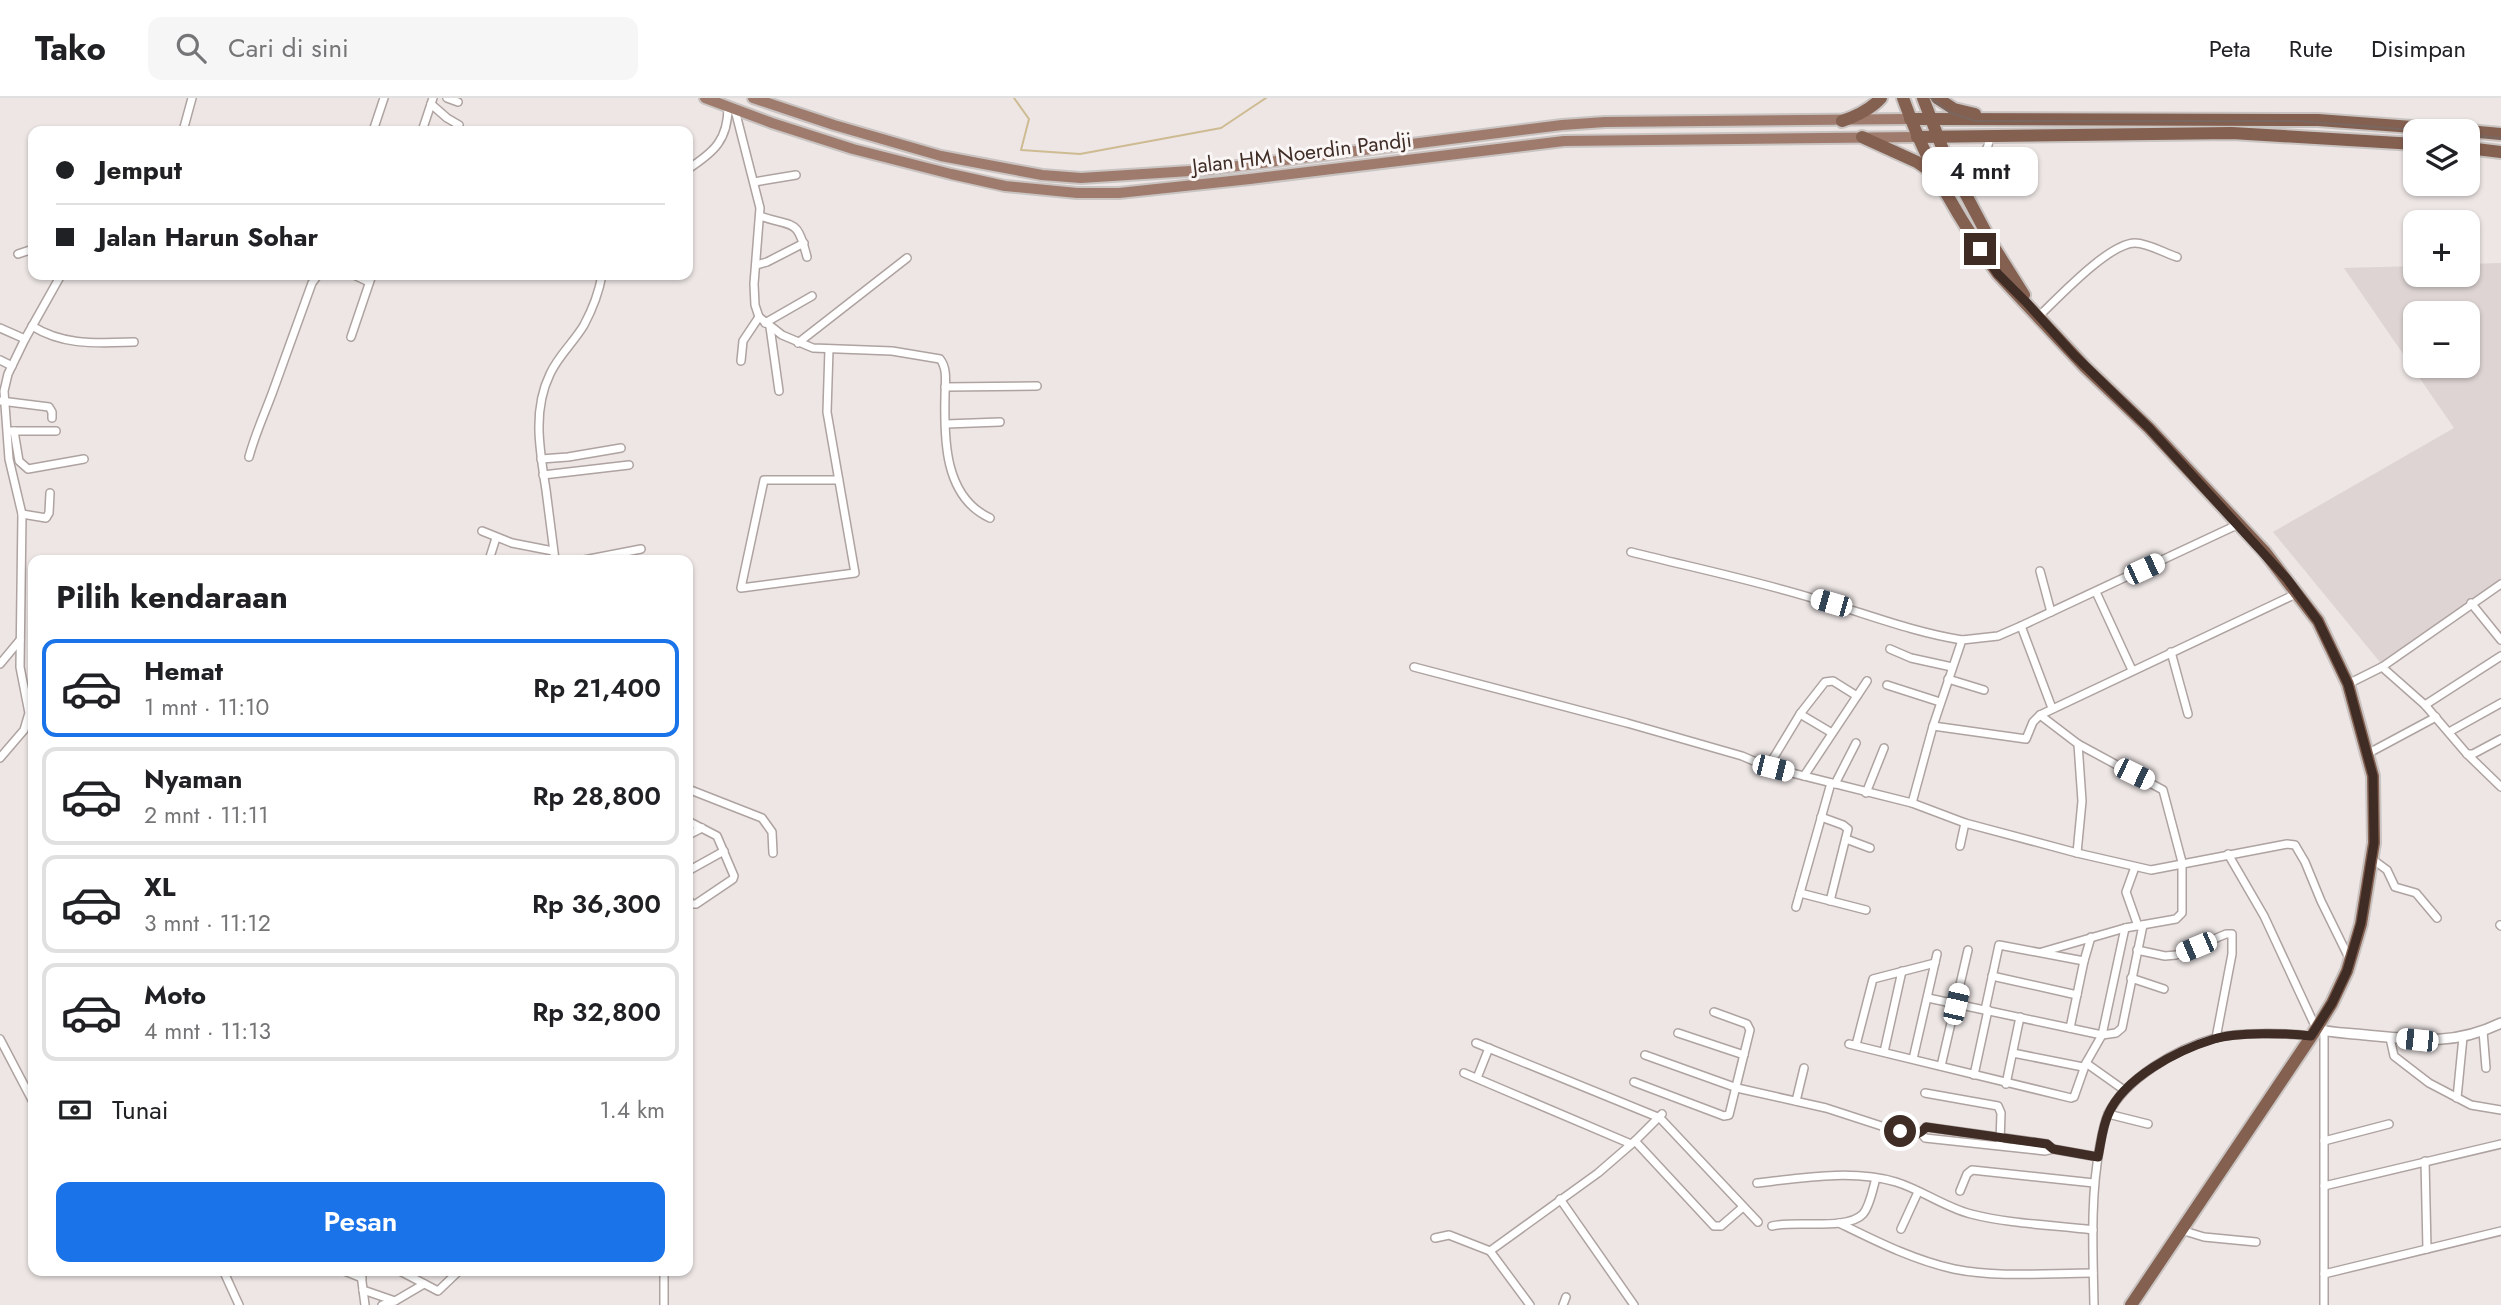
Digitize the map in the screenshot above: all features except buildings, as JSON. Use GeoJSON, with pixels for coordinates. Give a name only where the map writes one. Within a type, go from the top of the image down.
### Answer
{"type":"FeatureCollection","features":[{"type":"Feature","properties":{"kind":"highway"},"geometry":{"type":"LineString","coordinates":[[1842,121],[1873,107],[1881,98]]}},
{"type":"Feature","properties":{"kind":"highway"},"geometry":{"type":"LineString","coordinates":[[1903,98],[1917,137],[1980,249],[2002,270],[2038,317],[2085,367],[2149,428],[2239,524],[2298,593],[2318,621],[2348,684],[2373,776],[2375,816],[2372,859],[2361,923],[2350,961],[2332,1003],[2317,1032],[2131,1305]]}},
{"type":"Feature","properties":{"kind":"highway"},"geometry":{"type":"LineString","coordinates":[[1923,98],[1937,138],[1992,244],[2002,270]]}},
{"type":"Feature","properties":{"kind":"highway"},"geometry":{"type":"LineString","coordinates":[[1937,98],[1954,109],[2003,121]]}},
{"type":"Feature","properties":{"kind":"highway"},"geometry":{"type":"LineString","coordinates":[[1910,119],[2318,120],[2403,126]]}},
{"type":"Feature","properties":{"kind":"highway"},"geometry":{"type":"LineString","coordinates":[[2480,132],[2501,134]]}},
{"type":"Feature","properties":{"kind":"highway"},"geometry":{"type":"LineString","coordinates":[[1917,137],[2232,133],[2403,143]]}},
{"type":"Feature","properties":{"kind":"highway"},"geometry":{"type":"LineString","coordinates":[[1862,137],[1917,162],[1937,175]]}},
{"type":"Feature","properties":{"kind":"highway"},"geometry":{"type":"LineString","coordinates":[[2480,149],[2501,152]]}},
{"type":"Feature","properties":{"kind":"main road","name":"Jalan HM Noerdin Pandji"},"geometry":{"type":"LineString","coordinates":[[705,98],[853,149],[1005,186],[1077,193],[1119,193],[1237,181],[1564,141],[1917,137]]}},
{"type":"Feature","properties":{"kind":"main road","name":"Jalan HM Noerdin Pandji"},"geometry":{"type":"LineString","coordinates":[[753,98],[941,156],[1019,172],[1081,178],[1206,170],[1562,125],[1605,122],[1910,119]]}},
{"type":"Feature","properties":{"kind":"main road"},"geometry":{"type":"LineString","coordinates":[[772,123],[777,107]]}},
{"type":"Feature","properties":{"kind":"street"},"geometry":{"type":"LineString","coordinates":[[184,126],[192,98]]}},
{"type":"Feature","properties":{"kind":"street"},"geometry":{"type":"LineString","coordinates":[[375,126],[384,98]]}},
{"type":"Feature","properties":{"kind":"street"},"geometry":{"type":"LineString","coordinates":[[447,98],[458,102]]}},
{"type":"Feature","properties":{"kind":"street"},"geometry":{"type":"LineString","coordinates":[[432,101],[447,118],[458,125]]}},
{"type":"Feature","properties":{"kind":"street"},"geometry":{"type":"LineString","coordinates":[[424,126],[432,101]]}},
{"type":"Feature","properties":{"kind":"street"},"geometry":{"type":"LineString","coordinates":[[693,165],[709,154],[723,138],[731,109]]}},
{"type":"Feature","properties":{"kind":"street"},"geometry":{"type":"LineString","coordinates":[[731,109],[754,182],[760,216],[755,305],[765,322],[779,391]]}},
{"type":"Feature","properties":{"kind":"street"},"geometry":{"type":"LineString","coordinates":[[1953,172],[1984,157],[1990,137]]}},
{"type":"Feature","properties":{"kind":"street"},"geometry":{"type":"LineString","coordinates":[[754,182],[796,175]]}},
{"type":"Feature","properties":{"kind":"street"},"geometry":{"type":"LineString","coordinates":[[760,216],[794,225],[800,232],[807,257]]}},
{"type":"Feature","properties":{"kind":"street"},"geometry":{"type":"LineString","coordinates":[[756,265],[804,243]]}},
{"type":"Feature","properties":{"kind":"street"},"geometry":{"type":"LineString","coordinates":[[2038,317],[2078,279],[2122,245],[2138,243],[2177,257]]}},
{"type":"Feature","properties":{"kind":"street"},"geometry":{"type":"LineString","coordinates":[[18,254],[28,251]]}},
{"type":"Feature","properties":{"kind":"street"},"geometry":{"type":"LineString","coordinates":[[798,343],[907,258]]}},
{"type":"Feature","properties":{"kind":"street"},"geometry":{"type":"LineString","coordinates":[[58,280],[12,366],[2,401],[19,461],[28,469],[84,459]]}},
{"type":"Feature","properties":{"kind":"street"},"geometry":{"type":"LineString","coordinates":[[249,457],[257,428],[314,280]]}},
{"type":"Feature","properties":{"kind":"street"},"geometry":{"type":"LineString","coordinates":[[351,337],[370,280]]}},
{"type":"Feature","properties":{"kind":"street"},"geometry":{"type":"LineString","coordinates":[[554,555],[541,459],[538,424],[540,404],[548,376],[583,326],[600,280]]}},
{"type":"Feature","properties":{"kind":"street"},"geometry":{"type":"LineString","coordinates":[[741,361],[743,341],[765,322],[812,296]]}},
{"type":"Feature","properties":{"kind":"street"},"geometry":{"type":"LineString","coordinates":[[765,322],[798,343],[813,348],[881,350],[936,357],[944,363],[948,462],[952,477],[976,509],[990,518]]}},
{"type":"Feature","properties":{"kind":"street"},"geometry":{"type":"LineString","coordinates":[[32,326],[65,341],[85,344],[134,342]]}},
{"type":"Feature","properties":{"kind":"street"},"geometry":{"type":"LineString","coordinates":[[0,328],[25,339]]}},
{"type":"Feature","properties":{"kind":"street"},"geometry":{"type":"LineString","coordinates":[[829,349],[827,412],[839,480],[855,573],[741,588],[764,480],[839,480]]}},
{"type":"Feature","properties":{"kind":"street"},"geometry":{"type":"LineString","coordinates":[[0,360],[12,366]]}},
{"type":"Feature","properties":{"kind":"street"},"geometry":{"type":"LineString","coordinates":[[945,387],[1037,386]]}},
{"type":"Feature","properties":{"kind":"street"},"geometry":{"type":"LineString","coordinates":[[2,401],[48,407],[52,412],[51,418]]}},
{"type":"Feature","properties":{"kind":"street"},"geometry":{"type":"LineString","coordinates":[[946,424],[1000,422]]}},
{"type":"Feature","properties":{"kind":"street"},"geometry":{"type":"LineString","coordinates":[[10,431],[56,431]]}},
{"type":"Feature","properties":{"kind":"street"},"geometry":{"type":"LineString","coordinates":[[10,431],[9,459],[22,514],[20,667],[28,698]]}},
{"type":"Feature","properties":{"kind":"street"},"geometry":{"type":"LineString","coordinates":[[541,459],[621,448]]}},
{"type":"Feature","properties":{"kind":"street"},"geometry":{"type":"LineString","coordinates":[[543,475],[629,465]]}},
{"type":"Feature","properties":{"kind":"street"},"geometry":{"type":"LineString","coordinates":[[22,514],[46,518],[49,513],[50,493]]}},
{"type":"Feature","properties":{"kind":"street"},"geometry":{"type":"LineString","coordinates":[[1631,552],[1806,596],[1883,618],[1912,630],[1962,640],[1997,636],[2021,626],[2239,524]]}},
{"type":"Feature","properties":{"kind":"street"},"geometry":{"type":"LineString","coordinates":[[482,531],[512,543],[554,551]]}},
{"type":"Feature","properties":{"kind":"street"},"geometry":{"type":"LineString","coordinates":[[491,555],[496,538]]}},
{"type":"Feature","properties":{"kind":"street"},"geometry":{"type":"LineString","coordinates":[[610,555],[641,549]]}},
{"type":"Feature","properties":{"kind":"street"},"geometry":{"type":"LineString","coordinates":[[2040,571],[2051,612]]}},
{"type":"Feature","properties":{"kind":"street"},"geometry":{"type":"LineString","coordinates":[[2348,684],[2382,667],[2501,584]]}},
{"type":"Feature","properties":{"kind":"street"},"geometry":{"type":"LineString","coordinates":[[2096,592],[2132,670]]}},
{"type":"Feature","properties":{"kind":"street"},"geometry":{"type":"LineString","coordinates":[[1933,726],[2026,739],[2033,722],[2052,708],[2298,593]]}},
{"type":"Feature","properties":{"kind":"street"},"geometry":{"type":"LineString","coordinates":[[2471,603],[2501,640]]}},
{"type":"Feature","properties":{"kind":"street"},"geometry":{"type":"LineString","coordinates":[[2021,626],[2052,708]]}},
{"type":"Feature","properties":{"kind":"street"},"geometry":{"type":"LineString","coordinates":[[0,664],[20,640]]}},
{"type":"Feature","properties":{"kind":"street"},"geometry":{"type":"LineString","coordinates":[[1912,803],[1940,702],[1962,640]]}},
{"type":"Feature","properties":{"kind":"street"},"geometry":{"type":"LineString","coordinates":[[1890,649],[1911,658],[1952,667]]}},
{"type":"Feature","properties":{"kind":"street"},"geometry":{"type":"LineString","coordinates":[[2171,652],[2188,714]]}},
{"type":"Feature","properties":{"kind":"street"},"geometry":{"type":"LineString","coordinates":[[2425,705],[2501,656]]}},
{"type":"Feature","properties":{"kind":"street"},"geometry":{"type":"LineString","coordinates":[[1415,667],[1640,727],[1742,756],[1768,767],[1912,803],[1965,823],[2135,866],[2158,870],[2182,862],[2287,844],[2297,848],[2350,961]]}},
{"type":"Feature","properties":{"kind":"street"},"geometry":{"type":"LineString","coordinates":[[2382,667],[2425,705],[2467,754],[2497,778],[2501,787]]}},
{"type":"Feature","properties":{"kind":"street"},"geometry":{"type":"LineString","coordinates":[[1948,679],[1984,690]]}},
{"type":"Feature","properties":{"kind":"street"},"geometry":{"type":"LineString","coordinates":[[1768,767],[1800,714],[1827,681],[1833,681],[1857,696]]}},
{"type":"Feature","properties":{"kind":"street"},"geometry":{"type":"LineString","coordinates":[[1804,776],[1867,681]]}},
{"type":"Feature","properties":{"kind":"street"},"geometry":{"type":"LineString","coordinates":[[1887,685],[1940,702]]}},
{"type":"Feature","properties":{"kind":"street"},"geometry":{"type":"LineString","coordinates":[[2449,732],[2501,704]]}},
{"type":"Feature","properties":{"kind":"street"},"geometry":{"type":"LineString","coordinates":[[1800,714],[1832,733]]}},
{"type":"Feature","properties":{"kind":"street"},"geometry":{"type":"LineString","coordinates":[[2040,715],[2078,744],[2163,790],[2182,862],[2184,897],[2181,916],[2176,919],[2125,928],[2042,953]]}},
{"type":"Feature","properties":{"kind":"street"},"geometry":{"type":"LineString","coordinates":[[2367,754],[2436,717]]}},
{"type":"Feature","properties":{"kind":"street"},"geometry":{"type":"LineString","coordinates":[[0,758],[24,730],[28,720]]}},
{"type":"Feature","properties":{"kind":"street"},"geometry":{"type":"LineString","coordinates":[[2467,754],[2473,754],[2501,738]]}},
{"type":"Feature","properties":{"kind":"street"},"geometry":{"type":"LineString","coordinates":[[1796,907],[1833,784],[1856,743]]}},
{"type":"Feature","properties":{"kind":"street"},"geometry":{"type":"LineString","coordinates":[[2077,853],[2082,801],[2078,744]]}},
{"type":"Feature","properties":{"kind":"street"},"geometry":{"type":"LineString","coordinates":[[1866,793],[1884,748]]}},
{"type":"Feature","properties":{"kind":"street"},"geometry":{"type":"LineString","coordinates":[[693,791],[762,818],[772,832],[773,853]]}},
{"type":"Feature","properties":{"kind":"street"},"geometry":{"type":"LineString","coordinates":[[1821,817],[1846,826],[1846,839],[1829,901]]}},
{"type":"Feature","properties":{"kind":"street"},"geometry":{"type":"LineString","coordinates":[[1960,846],[1965,823]]}},
{"type":"Feature","properties":{"kind":"street"},"geometry":{"type":"LineString","coordinates":[[693,824],[717,835],[734,874],[733,879],[693,904]]}},
{"type":"Feature","properties":{"kind":"street"},"geometry":{"type":"LineString","coordinates":[[693,832],[702,828]]}},
{"type":"Feature","properties":{"kind":"street"},"geometry":{"type":"LineString","coordinates":[[1846,839],[1870,848]]}},
{"type":"Feature","properties":{"kind":"street"},"geometry":{"type":"LineString","coordinates":[[693,868],[724,851]]}},
{"type":"Feature","properties":{"kind":"street"},"geometry":{"type":"LineString","coordinates":[[2228,854],[2264,916],[2317,1032],[2324,1141],[2324,1305]]}},
{"type":"Feature","properties":{"kind":"street"},"geometry":{"type":"LineString","coordinates":[[2372,859],[2388,870],[2395,887],[2416,893],[2437,918]]}},
{"type":"Feature","properties":{"kind":"street"},"geometry":{"type":"LineString","coordinates":[[1928,998],[2102,1035],[2116,1033],[2122,1028],[2140,925],[2126,892],[2135,866]]}},
{"type":"Feature","properties":{"kind":"street"},"geometry":{"type":"LineString","coordinates":[[1800,893],[1866,910]]}},
{"type":"Feature","properties":{"kind":"street"},"geometry":{"type":"LineString","coordinates":[[1935,963],[1877,977],[1872,981],[1853,1045],[2072,1098],[2084,1065],[2102,1035],[2125,928]]}},
{"type":"Feature","properties":{"kind":"street"},"geometry":{"type":"LineString","coordinates":[[2137,950],[2165,956],[2176,955],[2226,934],[2232,934],[2232,954],[2216,1038]]}},
{"type":"Feature","properties":{"kind":"street"},"geometry":{"type":"LineString","coordinates":[[2070,1028],[2091,937]]}},
{"type":"Feature","properties":{"kind":"street"},"geometry":{"type":"LineString","coordinates":[[1974,1075],[1992,976],[2001,944],[2084,961]]}},
{"type":"Feature","properties":{"kind":"street"},"geometry":{"type":"LineString","coordinates":[[1941,1066],[1968,950]]}},
{"type":"Feature","properties":{"kind":"street"},"geometry":{"type":"LineString","coordinates":[[1913,1059],[1937,954]]}},
{"type":"Feature","properties":{"kind":"street"},"geometry":{"type":"LineString","coordinates":[[1884,1052],[1902,971]]}},
{"type":"Feature","properties":{"kind":"street"},"geometry":{"type":"LineString","coordinates":[[1992,976],[2077,995]]}},
{"type":"Feature","properties":{"kind":"street"},"geometry":{"type":"LineString","coordinates":[[2131,978],[2164,989]]}},
{"type":"Feature","properties":{"kind":"street"},"geometry":{"type":"LineString","coordinates":[[1634,1082],[1724,1116],[1731,1113],[1750,1032],[1748,1026],[1714,1012]]}},
{"type":"Feature","properties":{"kind":"street"},"geometry":{"type":"LineString","coordinates":[[2006,1084],[2020,1017]]}},
{"type":"Feature","properties":{"kind":"street"},"geometry":{"type":"LineString","coordinates":[[2094,1305],[2094,1183],[2108,1114],[2124,1090],[2149,1070],[2216,1038],[2317,1032],[2444,1041],[2483,1031],[2501,1023]]}},
{"type":"Feature","properties":{"kind":"street"},"geometry":{"type":"LineString","coordinates":[[2483,1031],[2486,1068]]}},
{"type":"Feature","properties":{"kind":"street"},"geometry":{"type":"LineString","coordinates":[[1678,1033],[1744,1055]]}},
{"type":"Feature","properties":{"kind":"street"},"geometry":{"type":"LineString","coordinates":[[2457,1098],[2463,1037]]}},
{"type":"Feature","properties":{"kind":"street"},"geometry":{"type":"LineString","coordinates":[[2389,1038],[2390,1049],[2398,1060],[2429,1083],[2479,1108],[2501,1110]]}},
{"type":"Feature","properties":{"kind":"street"},"geometry":{"type":"LineString","coordinates":[[0,1039],[28,1092]]}},
{"type":"Feature","properties":{"kind":"street"},"geometry":{"type":"LineString","coordinates":[[1476,1043],[1661,1116],[1758,1222]]}},
{"type":"Feature","properties":{"kind":"street"},"geometry":{"type":"LineString","coordinates":[[1477,1078],[1489,1048]]}},
{"type":"Feature","properties":{"kind":"street"},"geometry":{"type":"LineString","coordinates":[[2013,1053],[2084,1065],[2124,1090]]}},
{"type":"Feature","properties":{"kind":"street"},"geometry":{"type":"LineString","coordinates":[[1645,1055],[1737,1088],[1796,1101],[1906,1134],[1921,1133],[1925,1138],[2000,1142],[2098,1157]]}},
{"type":"Feature","properties":{"kind":"street"},"geometry":{"type":"LineString","coordinates":[[1796,1101],[1804,1068]]}},
{"type":"Feature","properties":{"kind":"street"},"geometry":{"type":"LineString","coordinates":[[1464,1073],[1633,1143],[1714,1226],[1721,1226],[1743,1206]]}},
{"type":"Feature","properties":{"kind":"street"},"geometry":{"type":"LineString","coordinates":[[1926,1093],[1998,1106],[2001,1113],[2000,1142]]}},
{"type":"Feature","properties":{"kind":"street"},"geometry":{"type":"LineString","coordinates":[[2108,1114],[2148,1124]]}},
{"type":"Feature","properties":{"kind":"street"},"geometry":{"type":"LineString","coordinates":[[1490,1251],[1598,1173],[1661,1116]]}},
{"type":"Feature","properties":{"kind":"street"},"geometry":{"type":"LineString","coordinates":[[2324,1141],[2389,1124]]}},
{"type":"Feature","properties":{"kind":"street"},"geometry":{"type":"LineString","coordinates":[[2324,1186],[2501,1144]]}},
{"type":"Feature","properties":{"kind":"street"},"geometry":{"type":"LineString","coordinates":[[2425,1161],[2427,1249]]}},
{"type":"Feature","properties":{"kind":"street"},"geometry":{"type":"LineString","coordinates":[[1960,1191],[1967,1174],[1972,1170],[2094,1183]]}},
{"type":"Feature","properties":{"kind":"street"},"geometry":{"type":"LineString","coordinates":[[1757,1183],[1842,1176],[1876,1178],[1898,1183],[1972,1214],[2093,1230]]}},
{"type":"Feature","properties":{"kind":"street"},"geometry":{"type":"LineString","coordinates":[[1772,1226],[1784,1223],[1839,1223],[1862,1215],[1876,1178]]}},
{"type":"Feature","properties":{"kind":"street"},"geometry":{"type":"LineString","coordinates":[[1901,1229],[1918,1192]]}},
{"type":"Feature","properties":{"kind":"street"},"geometry":{"type":"LineString","coordinates":[[1560,1199],[1634,1305]]}},
{"type":"Feature","properties":{"kind":"street"},"geometry":{"type":"LineString","coordinates":[[1839,1223],[1904,1254],[1954,1269],[2015,1274],[2093,1273]]}},
{"type":"Feature","properties":{"kind":"street"},"geometry":{"type":"LineString","coordinates":[[2181,1230],[2204,1237],[2256,1242]]}},
{"type":"Feature","properties":{"kind":"street"},"geometry":{"type":"LineString","coordinates":[[2324,1274],[2501,1231]]}},
{"type":"Feature","properties":{"kind":"street"},"geometry":{"type":"LineString","coordinates":[[1434,1238],[1449,1235],[1490,1251],[1530,1305]]}},
{"type":"Feature","properties":{"kind":"street"},"geometry":{"type":"LineString","coordinates":[[226,1276],[239,1305]]}},
{"type":"Feature","properties":{"kind":"street"},"geometry":{"type":"LineString","coordinates":[[363,1276],[365,1305]]}},
{"type":"Feature","properties":{"kind":"street"},"geometry":{"type":"LineString","coordinates":[[409,1276],[438,1291],[454,1276]]}},
{"type":"Feature","properties":{"kind":"street"},"geometry":{"type":"LineString","coordinates":[[664,1276],[664,1305]]}},
{"type":"Feature","properties":{"kind":"street"},"geometry":{"type":"LineString","coordinates":[[382,1305],[395,1301],[424,1284]]}},
{"type":"Feature","properties":{"kind":"street"},"geometry":{"type":"LineString","coordinates":[[363,1290],[395,1301]]}},
{"type":"Feature","properties":{"kind":"shaded area"},"geometry":{"type":"Polygon","coordinates":[[[2501,263],[2501,584],[2384,667],[2273,532],[2454,428],[2420,378],[2480,378],[2480,301],[2403,301],[2403,354],[2344,268],[2403,266],[2403,287],[2480,287],[2480,264],[2501,263]]]}},
{"type":"Feature","properties":{"kind":"waterway"},"geometry":{"type":"LineString","coordinates":[[1014,98],[1029,119],[1021,150],[1080,154],[1221,128],[1266,98]]}},
{"type":"Feature","properties":{"kind":"tram line"},"geometry":{"type":"LineString","coordinates":[[1931,98],[1949,112],[1975,121],[2298,121],[2403,129]]}},
{"type":"Feature","properties":{"kind":"tram line"},"geometry":{"type":"LineString","coordinates":[[2480,136],[2501,138]]}},
{"type":"Feature","properties":{"kind":"route"},"geometry":{"type":"LineString","coordinates":[[1900,1131],[1912,1135],[1921,1133],[1926,1127],[2047,1144],[2053,1149],[2098,1157],[2108,1114],[2124,1090],[2149,1070],[2216,1038],[2285,1033],[2311,1036],[2332,1003],[2347,971],[2361,923],[2374,843],[2373,776],[2348,684],[2318,621],[2287,579],[2236,520],[2149,428],[2085,367],[1998,274],[1980,249]]}}]}
